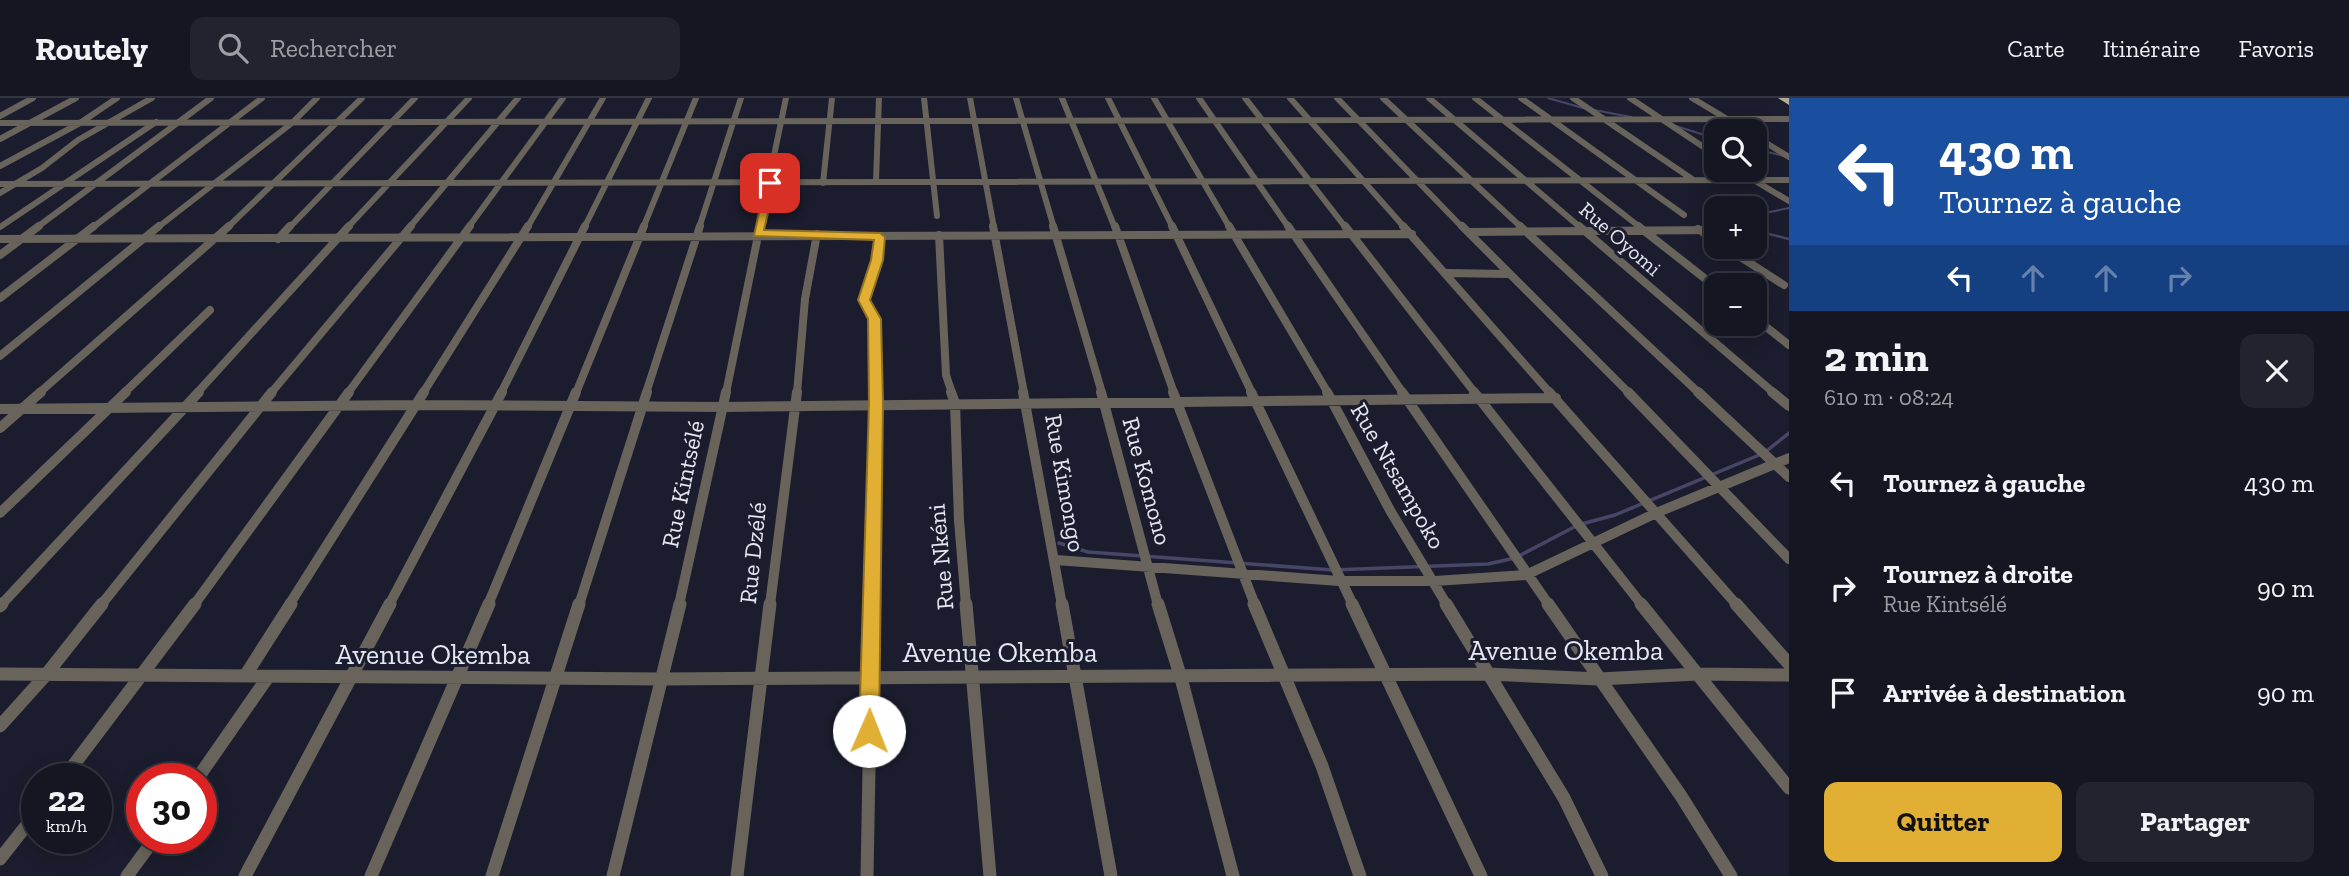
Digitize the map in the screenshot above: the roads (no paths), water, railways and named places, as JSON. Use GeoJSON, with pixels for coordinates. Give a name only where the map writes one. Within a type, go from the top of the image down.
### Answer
{"type":"FeatureCollection","features":[{"type":"Feature","properties":{"kind":"main road"},"geometry":{"type":"LineString","coordinates":[[1782,98],[1789,102]]}},
{"type":"Feature","properties":{"kind":"street"},"geometry":{"type":"LineString","coordinates":[[0,116],[33,98]]}},
{"type":"Feature","properties":{"kind":"street"},"geometry":{"type":"LineString","coordinates":[[0,139],[76,98]]}},
{"type":"Feature","properties":{"kind":"street"},"geometry":{"type":"LineString","coordinates":[[0,166],[80,122],[117,98]]}},
{"type":"Feature","properties":{"kind":"street"},"geometry":{"type":"LineString","coordinates":[[0,193],[42,168],[78,140],[152,98]]}},
{"type":"Feature","properties":{"kind":"street"},"geometry":{"type":"LineString","coordinates":[[0,255],[211,98]]}},
{"type":"Feature","properties":{"kind":"street"},"geometry":{"type":"LineString","coordinates":[[0,298],[262,98]]}},
{"type":"Feature","properties":{"kind":"street"},"geometry":{"type":"LineString","coordinates":[[0,356],[210,185],[292,123],[317,98]]}},
{"type":"Feature","properties":{"kind":"street"},"geometry":{"type":"LineString","coordinates":[[0,428],[215,238],[362,98]]}},
{"type":"Feature","properties":{"kind":"street"},"geometry":{"type":"LineString","coordinates":[[278,239],[415,98]]}},
{"type":"Feature","properties":{"kind":"street"},"geometry":{"type":"LineString","coordinates":[[0,606],[184,409],[336,237],[469,98]]}},
{"type":"Feature","properties":{"kind":"street"},"geometry":{"type":"LineString","coordinates":[[0,726],[45,676],[400,236],[518,98]]}},
{"type":"Feature","properties":{"kind":"street"},"geometry":{"type":"LineString","coordinates":[[75,763],[143,676],[394,327],[563,98]]}},
{"type":"Feature","properties":{"kind":"street"},"geometry":{"type":"LineString","coordinates":[[245,676],[554,184],[603,98]]}},
{"type":"Feature","properties":{"kind":"street"},"geometry":{"type":"LineString","coordinates":[[245,876],[495,406],[649,98]]}},
{"type":"Feature","properties":{"kind":"street"},"geometry":{"type":"LineString","coordinates":[[370,876],[457,678],[696,98]]}},
{"type":"Feature","properties":{"kind":"street"},"geometry":{"type":"LineString","coordinates":[[492,876],[741,98]]}},
{"type":"Feature","properties":{"kind":"street","name":"Rue Kintsélé"},"geometry":{"type":"LineString","coordinates":[[613,876],[695,543],[786,98]]}},
{"type":"Feature","properties":{"kind":"street"},"geometry":{"type":"LineString","coordinates":[[823,183],[832,98]]}},
{"type":"Feature","properties":{"kind":"street"},"geometry":{"type":"LineString","coordinates":[[876,181],[879,98]]}},
{"type":"Feature","properties":{"kind":"street"},"geometry":{"type":"LineString","coordinates":[[924,98],[937,216]]}},
{"type":"Feature","properties":{"kind":"street","name":"Rue Kimongo"},"geometry":{"type":"LineString","coordinates":[[970,98],[1028,403],[1111,876]]}},
{"type":"Feature","properties":{"kind":"street","name":"Rue Komono"},"geometry":{"type":"LineString","coordinates":[[1016,98],[1131,494],[1146,565],[1181,678],[1233,876]]}},
{"type":"Feature","properties":{"kind":"street"},"geometry":{"type":"LineString","coordinates":[[1062,98],[1242,575],[1282,677],[1322,766],[1360,876]]}},
{"type":"Feature","properties":{"kind":"street"},"geometry":{"type":"LineString","coordinates":[[1108,98],[1176,233],[1481,876]]}},
{"type":"Feature","properties":{"kind":"street","name":"Rue Ntsampoko"},"geometry":{"type":"LineString","coordinates":[[1154,98],[1200,181],[1332,401],[1391,512],[1436,581],[1488,674],[1564,799],[1602,876]]}},
{"type":"Feature","properties":{"kind":"street"},"geometry":{"type":"LineString","coordinates":[[1199,98],[1681,796],[1731,876]]}},
{"type":"Feature","properties":{"kind":"street"},"geometry":{"type":"LineString","coordinates":[[1245,98],[1592,543],[1789,788]]}},
{"type":"Feature","properties":{"kind":"street"},"geometry":{"type":"LineString","coordinates":[[1290,98],[1789,664]]}},
{"type":"Feature","properties":{"kind":"street"},"geometry":{"type":"LineString","coordinates":[[1337,98],[1508,274],[1575,337],[1789,559]]}},
{"type":"Feature","properties":{"kind":"street"},"geometry":{"type":"LineString","coordinates":[[1383,98],[1789,477]]}},
{"type":"Feature","properties":{"kind":"street","name":"Rue Oyomi"},"geometry":{"type":"LineString","coordinates":[[1429,98],[1789,406]]}},
{"type":"Feature","properties":{"kind":"street"},"geometry":{"type":"LineString","coordinates":[[1475,98],[1704,278]]}},
{"type":"Feature","properties":{"kind":"street"},"geometry":{"type":"LineString","coordinates":[[1521,98],[1684,215]]}},
{"type":"Feature","properties":{"kind":"street"},"geometry":{"type":"LineString","coordinates":[[1573,98],[1692,179]]}},
{"type":"Feature","properties":{"kind":"street"},"geometry":{"type":"LineString","coordinates":[[1630,98],[1704,147]]}},
{"type":"Feature","properties":{"kind":"street"},"geometry":{"type":"LineString","coordinates":[[1692,98],[1726,119]]}},
{"type":"Feature","properties":{"kind":"street"},"geometry":{"type":"LineString","coordinates":[[0,123],[1704,119]]}},
{"type":"Feature","properties":{"kind":"street"},"geometry":{"type":"LineString","coordinates":[[1767,119],[1789,119]]}},
{"type":"Feature","properties":{"kind":"street"},"geometry":{"type":"LineString","coordinates":[[0,228],[156,122]]}},
{"type":"Feature","properties":{"kind":"street"},"geometry":{"type":"LineString","coordinates":[[1767,143],[1789,157]]}},
{"type":"Feature","properties":{"kind":"street"},"geometry":{"type":"LineString","coordinates":[[0,184],[269,186],[333,183],[1704,179]]}},
{"type":"Feature","properties":{"kind":"street"},"geometry":{"type":"LineString","coordinates":[[1767,180],[1789,180]]}},
{"type":"Feature","properties":{"kind":"street"},"geometry":{"type":"LineString","coordinates":[[1756,182],[1789,201]]}},
{"type":"Feature","properties":{"kind":"street"},"geometry":{"type":"LineString","coordinates":[[1698,229],[1704,233]]}},
{"type":"Feature","properties":{"kind":"street"},"geometry":{"type":"LineString","coordinates":[[1469,232],[1704,229]]}},
{"type":"Feature","properties":{"kind":"street"},"geometry":{"type":"LineString","coordinates":[[0,239],[278,239],[523,234],[817,234],[880,237],[1055,233],[1412,234]]}},
{"type":"Feature","properties":{"kind":"street","name":"Rue Dzélé"},"geometry":{"type":"LineString","coordinates":[[737,876],[763,678],[777,531],[796,404],[805,299],[817,234]]}},
{"type":"Feature","properties":{"kind":"street","name":"Rue Nkéni"},"geometry":{"type":"LineString","coordinates":[[939,235],[946,375],[955,403],[959,520],[990,876]]}},
{"type":"Feature","properties":{"kind":"street"},"geometry":{"type":"LineString","coordinates":[[867,876],[876,403],[874,319],[864,300],[877,260],[880,237]]}},
{"type":"Feature","properties":{"kind":"street"},"geometry":{"type":"LineString","coordinates":[[1744,259],[1784,285]]}},
{"type":"Feature","properties":{"kind":"street"},"geometry":{"type":"LineString","coordinates":[[1447,274],[1508,274]]}},
{"type":"Feature","properties":{"kind":"street"},"geometry":{"type":"LineString","coordinates":[[0,513],[210,310]]}},
{"type":"Feature","properties":{"kind":"street"},"geometry":{"type":"LineString","coordinates":[[1767,328],[1789,345]]}},
{"type":"Feature","properties":{"kind":"street"},"geometry":{"type":"LineString","coordinates":[[0,409],[414,405],[723,407],[876,403],[1103,404],[1556,398]]}},
{"type":"Feature","properties":{"kind":"street"},"geometry":{"type":"LineString","coordinates":[[1056,560],[1339,581],[1436,581],[1526,575],[1656,513],[1789,458]]}},
{"type":"Feature","properties":{"kind":"street","name":"Avenue Okemba"},"geometry":{"type":"LineString","coordinates":[[0,674],[660,679],[869,676],[1181,678],[1488,674],[1599,679],[1697,674],[1789,675]]}},
{"type":"Feature","properties":{"kind":"street"},"geometry":{"type":"LineString","coordinates":[[208,763],[268,677]]}},
{"type":"Feature","properties":{"kind":"street"},"geometry":{"type":"LineString","coordinates":[[0,859],[21,832]]}},
{"type":"Feature","properties":{"kind":"street"},"geometry":{"type":"LineString","coordinates":[[127,876],[143,854]]}},
{"type":"Feature","properties":{"kind":"waterway"},"geometry":{"type":"LineString","coordinates":[[1548,98],[1583,108]]}},
{"type":"Feature","properties":{"kind":"waterway"},"geometry":{"type":"LineString","coordinates":[[1594,110],[1631,117]]}},
{"type":"Feature","properties":{"kind":"waterway"},"geometry":{"type":"LineString","coordinates":[[1676,126],[1704,135]]}},
{"type":"Feature","properties":{"kind":"waterway"},"geometry":{"type":"LineString","coordinates":[[1767,152],[1784,156]]}},
{"type":"Feature","properties":{"kind":"waterway"},"geometry":{"type":"LineString","coordinates":[[1767,213],[1789,208]]}},
{"type":"Feature","properties":{"kind":"waterway"},"geometry":{"type":"LineString","coordinates":[[1767,234],[1789,239]]}},
{"type":"Feature","properties":{"kind":"waterway"},"geometry":{"type":"LineString","coordinates":[[1059,543],[1088,552],[1333,570],[1488,564],[1515,558],[1578,525],[1615,515],[1764,453],[1789,433]]}}]}
